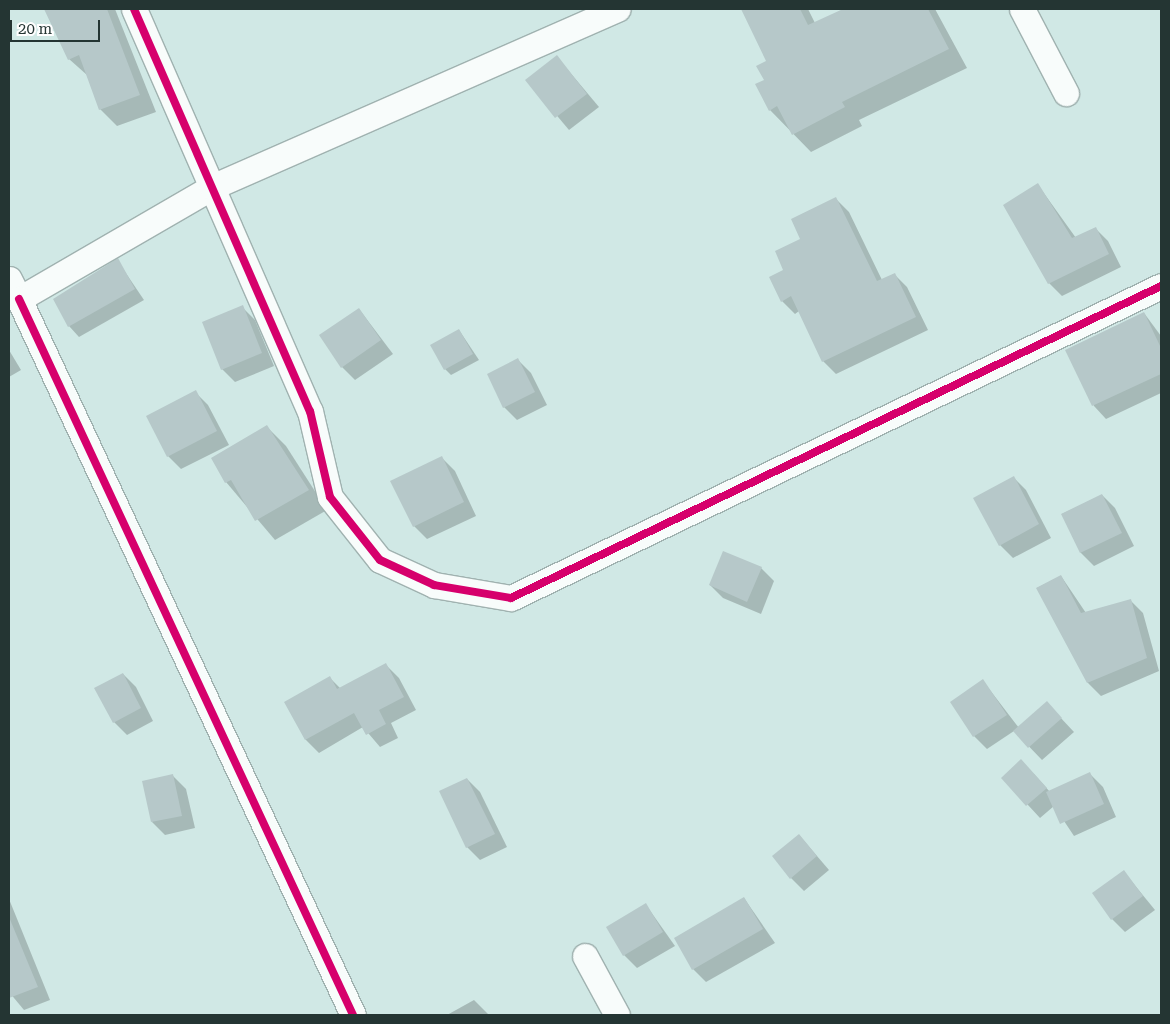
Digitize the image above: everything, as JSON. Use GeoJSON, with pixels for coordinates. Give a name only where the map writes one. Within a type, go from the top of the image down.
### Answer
{"type":"FeatureCollection","features":[{"type":"Feature","properties":{"kind":"street"},"geometry":{"type":"LineString","coordinates":[[134,9],[310,411],[330,497],[380,560],[434,586],[511,598],[1161,286]]}},
{"type":"Feature","properties":{"kind":"street"},"geometry":{"type":"LineString","coordinates":[[353,1015],[14,289],[212,187],[618,9]]}},
{"type":"Feature","properties":{"kind":"street"},"geometry":{"type":"LineString","coordinates":[[1022,9],[1066,93]]}},
{"type":"Feature","properties":{"kind":"street"},"geometry":{"type":"LineString","coordinates":[[585,956],[617,1015]]}},
{"type":"Feature","properties":{"kind":"building"},"geometry":{"type":"Polygon","coordinates":[[[44,9],[107,9],[140,95],[99,110],[79,55],[68,60],[44,9]]]}},
{"type":"Feature","properties":{"kind":"building"},"geometry":{"type":"Polygon","coordinates":[[[741,9],[800,9],[808,25],[843,9],[928,9],[949,49],[842,102],[845,107],[792,135],[777,106],[769,111],[755,84],[764,80],[756,66],[766,61],[741,9]]]}},
{"type":"Feature","properties":{"kind":"building"},"geometry":{"type":"Polygon","coordinates":[[[557,55],[587,94],[555,118],[525,80],[557,55]]]}},
{"type":"Feature","properties":{"kind":"building"},"geometry":{"type":"Polygon","coordinates":[[[1038,183],[1072,238],[1096,227],[1109,254],[1048,284],[1003,205],[1038,183]]]}},
{"type":"Feature","properties":{"kind":"building"},"geometry":{"type":"Polygon","coordinates":[[[836,197],[877,281],[895,273],[916,317],[822,362],[791,296],[781,302],[769,277],[783,270],[775,251],[800,239],[791,219],[836,197]]]}},
{"type":"Feature","properties":{"kind":"building"},"geometry":{"type":"Polygon","coordinates":[[[118,258],[135,289],[68,327],[53,299],[118,258]]]}},
{"type":"Feature","properties":{"kind":"building"},"geometry":{"type":"Polygon","coordinates":[[[243,305],[262,353],[221,370],[202,322],[243,305]]]}},
{"type":"Feature","properties":{"kind":"building"},"geometry":{"type":"Polygon","coordinates":[[[359,308],[381,340],[341,368],[319,335],[359,308]]]}},
{"type":"Feature","properties":{"kind":"building"},"geometry":{"type":"Polygon","coordinates":[[[1144,312],[1161,348],[1161,374],[1092,406],[1065,350],[1144,312]]]}},
{"type":"Feature","properties":{"kind":"building"},"geometry":{"type":"Polygon","coordinates":[[[459,329],[473,354],[444,370],[430,345],[459,329]]]}},
{"type":"Feature","properties":{"kind":"building"},"geometry":{"type":"Polygon","coordinates":[[[518,358],[535,392],[503,408],[487,374],[518,358]]]}},
{"type":"Feature","properties":{"kind":"building"},"geometry":{"type":"Polygon","coordinates":[[[196,390],[217,431],[167,457],[146,416],[196,390]]]}},
{"type":"Feature","properties":{"kind":"building"},"geometry":{"type":"Polygon","coordinates":[[[267,425],[309,490],[255,521],[231,480],[225,483],[211,458],[267,425]]]}},
{"type":"Feature","properties":{"kind":"building"},"geometry":{"type":"Polygon","coordinates":[[[442,456],[464,502],[413,527],[390,481],[442,456]]]}},
{"type":"Feature","properties":{"kind":"building"},"geometry":{"type":"Polygon","coordinates":[[[1014,476],[1039,524],[999,546],[973,498],[1014,476]]]}},
{"type":"Feature","properties":{"kind":"building"},"geometry":{"type":"Polygon","coordinates":[[[1102,494],[1122,533],[1080,553],[1061,514],[1102,494]]]}},
{"type":"Feature","properties":{"kind":"building"},"geometry":{"type":"Polygon","coordinates":[[[723,551],[762,567],[747,602],[709,585],[723,551]]]}},
{"type":"Feature","properties":{"kind":"building"},"geometry":{"type":"Polygon","coordinates":[[[1061,575],[1081,613],[1131,599],[1147,658],[1087,683],[1036,588],[1061,575]]]}},
{"type":"Feature","properties":{"kind":"building"},"geometry":{"type":"Polygon","coordinates":[[[386,663],[404,697],[379,710],[386,724],[366,735],[354,713],[305,740],[284,702],[330,676],[337,689],[386,663]]]}},
{"type":"Feature","properties":{"kind":"building"},"geometry":{"type":"Polygon","coordinates":[[[123,673],[141,708],[113,723],[94,688],[123,673]]]}},
{"type":"Feature","properties":{"kind":"building"},"geometry":{"type":"Polygon","coordinates":[[[983,679],[1007,715],[973,737],[950,702],[983,679]]]}},
{"type":"Feature","properties":{"kind":"building"},"geometry":{"type":"Polygon","coordinates":[[[1047,701],[1062,718],[1028,748],[1013,731],[1047,701]]]}},
{"type":"Feature","properties":{"kind":"building"},"geometry":{"type":"Polygon","coordinates":[[[1021,759],[1047,788],[1026,806],[1001,778],[1021,759]]]}},
{"type":"Feature","properties":{"kind":"building"},"geometry":{"type":"Polygon","coordinates":[[[1090,772],[1104,804],[1060,824],[1046,792],[1090,772]]]}},
{"type":"Feature","properties":{"kind":"building"},"geometry":{"type":"Polygon","coordinates":[[[173,774],[182,816],[151,822],[142,781],[173,774]]]}},
{"type":"Feature","properties":{"kind":"building"},"geometry":{"type":"Polygon","coordinates":[[[467,778],[495,834],[466,848],[439,791],[467,778]]]}},
{"type":"Feature","properties":{"kind":"building"},"geometry":{"type":"Polygon","coordinates":[[[799,834],[817,856],[790,879],[772,856],[799,834]]]}},
{"type":"Feature","properties":{"kind":"building"},"geometry":{"type":"Polygon","coordinates":[[[1124,870],[1143,896],[1111,920],[1092,893],[1124,870]]]}},
{"type":"Feature","properties":{"kind":"building"},"geometry":{"type":"Polygon","coordinates":[[[744,897],[763,929],[692,970],[674,938],[744,897]]]}},
{"type":"Feature","properties":{"kind":"building"},"geometry":{"type":"Polygon","coordinates":[[[646,903],[663,932],[623,956],[606,927],[646,903]]]}},
{"type":"Feature","properties":{"kind":"building"},"geometry":{"type":"Polygon","coordinates":[[[9,917],[38,987],[9,998],[9,917]]]}},
{"type":"Feature","properties":{"kind":"cycle path"},"geometry":{"type":"LineString","coordinates":[[134,9],[310,411],[330,497],[380,560],[434,585],[511,598],[1161,286]]}},
{"type":"Feature","properties":{"kind":"cycle path"},"geometry":{"type":"LineString","coordinates":[[19,299],[353,1015]]}}]}
